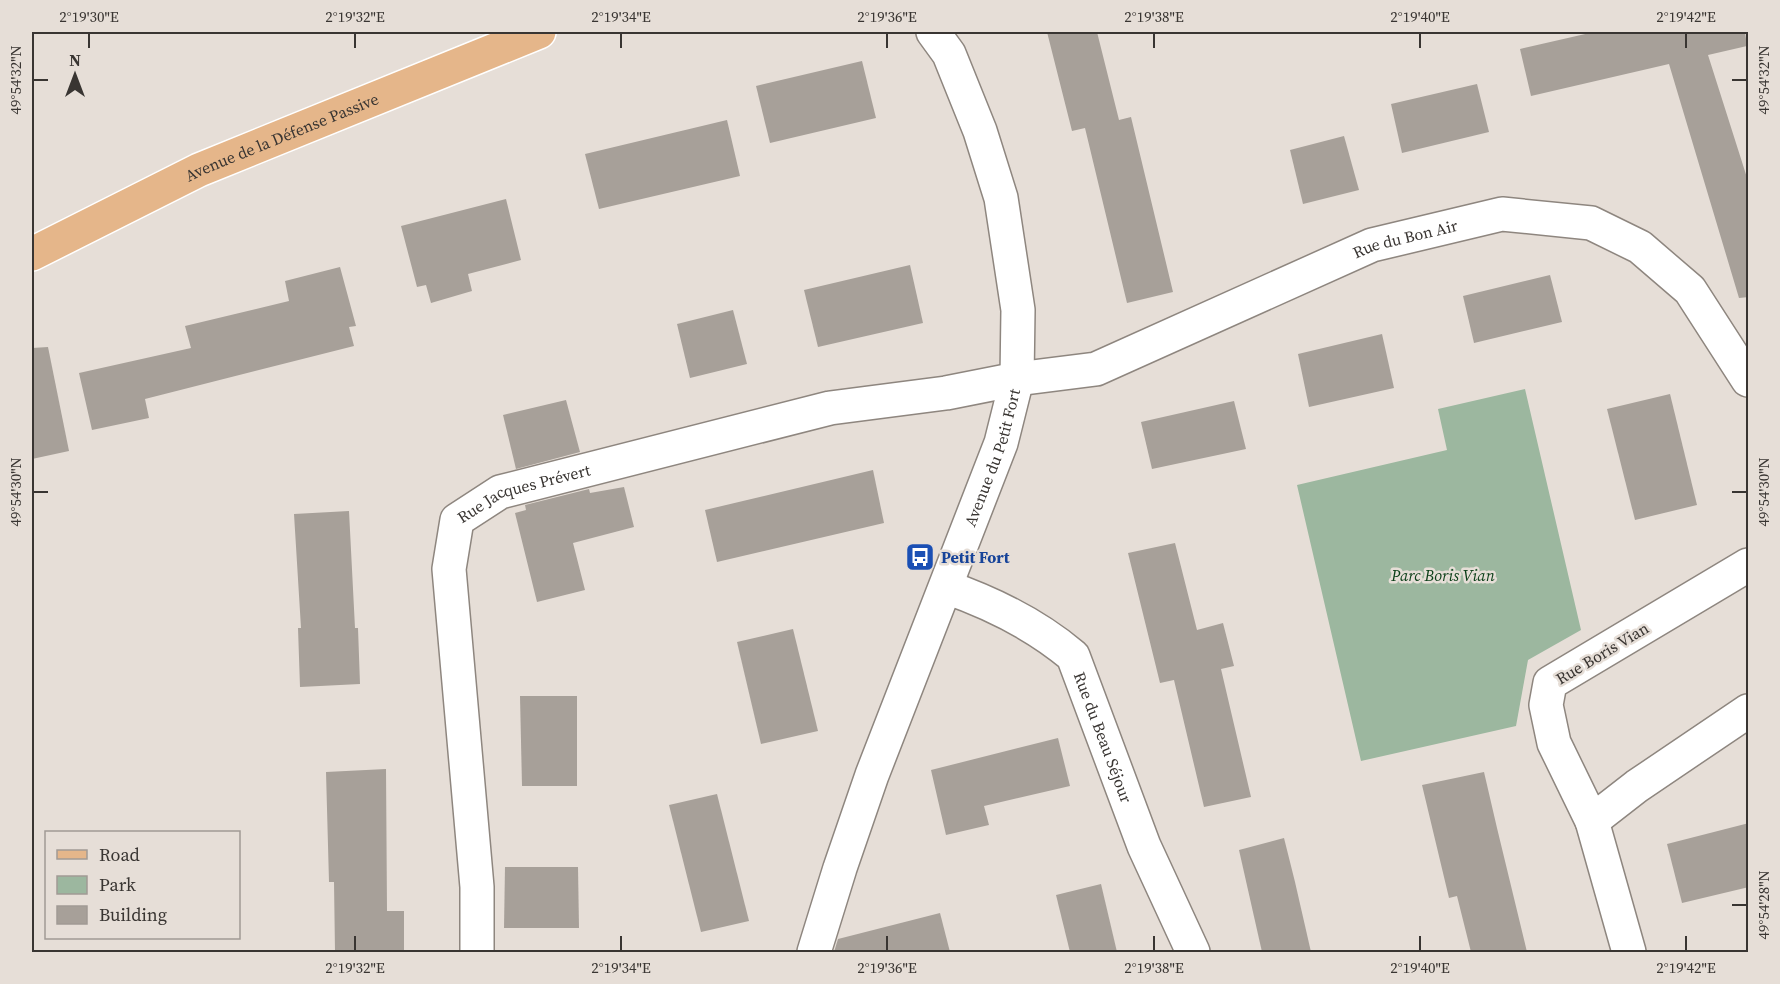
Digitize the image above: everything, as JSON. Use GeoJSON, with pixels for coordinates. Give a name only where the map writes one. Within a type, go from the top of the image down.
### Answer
{"type":"FeatureCollection","features":[{"type":"Feature","properties":{"kind":"main road","name":"Avenue de la Défense Passive"},"geometry":{"type":"LineString","coordinates":[[32,254],[199,170],[528,34]]}},
{"type":"Feature","properties":{"kind":"street","name":"Avenue du Petit Fort"},"geometry":{"type":"LineString","coordinates":[[814,952],[872,775],[1001,443],[1017,379],[1018,310],[1001,198],[980,131],[943,39]]}},
{"type":"Feature","properties":{"kind":"street","name":"Rue du Bon Air"},"geometry":{"type":"LineString","coordinates":[[1017,379],[1096,369],[1372,245],[1502,214],[1591,223],[1640,247],[1690,290],[1749,380]]}},
{"type":"Feature","properties":{"kind":"street","name":"Rue Jacques Prévert"},"geometry":{"type":"LineString","coordinates":[[477,952],[477,887],[449,569],[457,520],[500,492],[831,408],[946,393],[1017,379]]}},
{"type":"Feature","properties":{"kind":"street","name":"Rue Boris Vian"},"geometry":{"type":"LineString","coordinates":[[1629,952],[1592,820],[1554,743],[1546,705],[1550,682],[1749,565]]}},
{"type":"Feature","properties":{"kind":"street","name":"Rue du Beau Séjour"},"geometry":{"type":"LineString","coordinates":[[946,587],[985,601],[1023,621],[1049,636],[1073,656],[1144,846],[1194,952]]}},
{"type":"Feature","properties":{"kind":"street"},"geometry":{"type":"LineString","coordinates":[[1592,820],[1637,786],[1749,711]]}},
{"type":"Feature","properties":{"kind":"green space","name":"Parc Boris Vian"},"geometry":{"type":"Polygon","coordinates":[[[1525,389],[1581,630],[1528,660],[1516,726],[1361,761],[1297,485],[1447,450],[1438,409],[1525,389]]]}},
{"type":"Feature","properties":{"kind":"building"},"geometry":{"type":"Polygon","coordinates":[[[1047,32],[1097,32],[1119,120],[1131,117],[1173,292],[1127,303],[1085,128],[1072,131],[1047,32]]]}},
{"type":"Feature","properties":{"kind":"building"},"geometry":{"type":"Polygon","coordinates":[[[1594,32],[1745,32],[1747,46],[1708,55],[1749,184],[1749,297],[1739,298],[1669,64],[1531,96],[1520,49],[1594,32]]]}},
{"type":"Feature","properties":{"kind":"building"},"geometry":{"type":"Polygon","coordinates":[[[862,61],[876,118],[770,143],[756,86],[862,61]]]}},
{"type":"Feature","properties":{"kind":"building"},"geometry":{"type":"Polygon","coordinates":[[[1477,84],[1489,132],[1402,153],[1391,104],[1477,84]]]}},
{"type":"Feature","properties":{"kind":"building"},"geometry":{"type":"Polygon","coordinates":[[[727,120],[740,176],[599,209],[585,154],[727,120]]]}},
{"type":"Feature","properties":{"kind":"building"},"geometry":{"type":"Polygon","coordinates":[[[1344,136],[1359,190],[1303,204],[1290,150],[1344,136]]]}},
{"type":"Feature","properties":{"kind":"building"},"geometry":{"type":"Polygon","coordinates":[[[506,199],[521,260],[468,274],[472,291],[431,303],[426,285],[417,287],[401,226],[506,199]]]}},
{"type":"Feature","properties":{"kind":"building"},"geometry":{"type":"Polygon","coordinates":[[[910,265],[923,323],[818,347],[804,290],[910,265]]]}},
{"type":"Feature","properties":{"kind":"building"},"geometry":{"type":"Polygon","coordinates":[[[340,267],[356,326],[349,327],[354,346],[145,399],[149,418],[92,430],[79,373],[191,348],[185,326],[289,301],[285,281],[340,267]]]}},
{"type":"Feature","properties":{"kind":"building"},"geometry":{"type":"Polygon","coordinates":[[[1550,275],[1562,322],[1474,343],[1463,296],[1550,275]]]}},
{"type":"Feature","properties":{"kind":"building"},"geometry":{"type":"Polygon","coordinates":[[[733,310],[747,364],[690,378],[677,324],[733,310]]]}},
{"type":"Feature","properties":{"kind":"building"},"geometry":{"type":"Polygon","coordinates":[[[1382,334],[1394,388],[1309,407],[1298,354],[1382,334]]]}},
{"type":"Feature","properties":{"kind":"building"},"geometry":{"type":"Polygon","coordinates":[[[48,347],[69,451],[32,459],[32,348],[48,347]]]}},
{"type":"Feature","properties":{"kind":"building"},"geometry":{"type":"Polygon","coordinates":[[[1670,394],[1697,505],[1635,520],[1607,409],[1670,394]]]}},
{"type":"Feature","properties":{"kind":"building"},"geometry":{"type":"Polygon","coordinates":[[[566,400],[580,452],[516,469],[503,415],[566,400]]]}},
{"type":"Feature","properties":{"kind":"building"},"geometry":{"type":"Polygon","coordinates":[[[1234,401],[1246,449],[1152,469],[1141,422],[1234,401]]]}},
{"type":"Feature","properties":{"kind":"building"},"geometry":{"type":"Polygon","coordinates":[[[873,470],[884,523],[717,562],[705,510],[873,470]]]}},
{"type":"Feature","properties":{"kind":"building"},"geometry":{"type":"Polygon","coordinates":[[[624,487],[634,527],[573,543],[585,590],[537,602],[515,513],[526,510],[525,505],[589,489],[590,493],[624,487]]]}},
{"type":"Feature","properties":{"kind":"building"},"geometry":{"type":"Polygon","coordinates":[[[349,511],[360,684],[300,687],[298,628],[301,628],[294,514],[349,511]]]}},
{"type":"Feature","properties":{"kind":"building"},"geometry":{"type":"Polygon","coordinates":[[[1175,543],[1197,630],[1223,623],[1234,666],[1221,669],[1251,797],[1204,807],[1174,680],[1160,683],[1128,553],[1175,543]]]}},
{"type":"Feature","properties":{"kind":"building"},"geometry":{"type":"Polygon","coordinates":[[[793,629],[818,731],[761,744],[737,642],[793,629]]]}},
{"type":"Feature","properties":{"kind":"building"},"geometry":{"type":"Polygon","coordinates":[[[520,696],[577,696],[577,786],[522,786],[520,696]]]}},
{"type":"Feature","properties":{"kind":"building"},"geometry":{"type":"Polygon","coordinates":[[[1058,738],[1070,786],[984,806],[989,825],[946,835],[931,770],[1058,738]]]}},
{"type":"Feature","properties":{"kind":"building"},"geometry":{"type":"Polygon","coordinates":[[[386,769],[387,911],[404,911],[404,952],[335,952],[334,882],[329,882],[326,772],[386,769]]]}},
{"type":"Feature","properties":{"kind":"building"},"geometry":{"type":"Polygon","coordinates":[[[1484,772],[1527,952],[1471,952],[1457,896],[1449,898],[1422,785],[1484,772]]]}},
{"type":"Feature","properties":{"kind":"building"},"geometry":{"type":"Polygon","coordinates":[[[717,794],[749,921],[701,932],[669,805],[717,794]]]}},
{"type":"Feature","properties":{"kind":"building"},"geometry":{"type":"Polygon","coordinates":[[[1749,823],[1749,887],[1682,903],[1667,844],[1749,823]]]}},
{"type":"Feature","properties":{"kind":"building"},"geometry":{"type":"Polygon","coordinates":[[[1284,838],[1311,952],[1262,952],[1239,850],[1284,838]]]}},
{"type":"Feature","properties":{"kind":"building"},"geometry":{"type":"Polygon","coordinates":[[[505,867],[578,867],[579,928],[504,928],[505,867]]]}},
{"type":"Feature","properties":{"kind":"building"},"geometry":{"type":"Polygon","coordinates":[[[1101,884],[1117,952],[1070,952],[1056,895],[1101,884]]]}},
{"type":"Feature","properties":{"kind":"building"},"geometry":{"type":"Polygon","coordinates":[[[940,913],[950,952],[834,952],[838,939],[940,913]]]}},
{"type":"Feature","properties":{"kind":"place","name":"Petit Fort"},"geometry":{"type":"Point","coordinates":[920,557]}}]}
